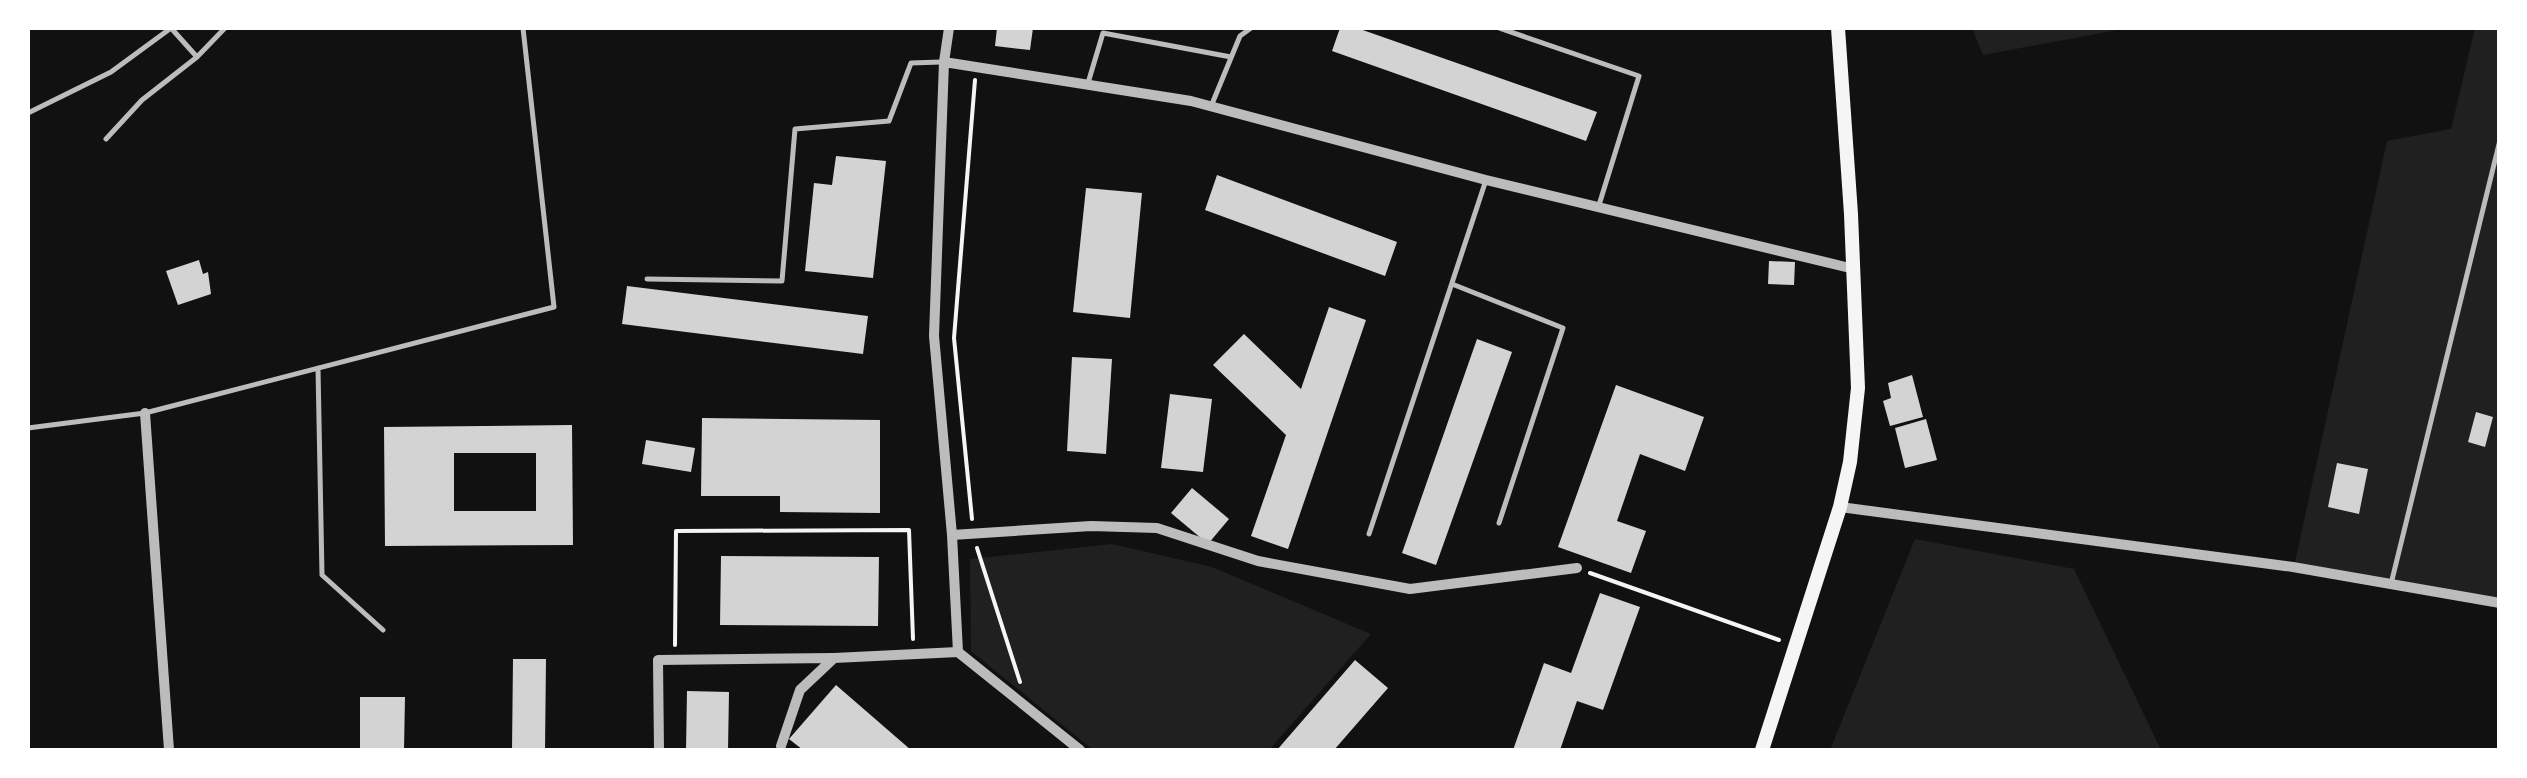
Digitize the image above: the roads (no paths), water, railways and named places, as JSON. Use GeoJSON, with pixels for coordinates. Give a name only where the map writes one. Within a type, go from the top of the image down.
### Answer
{"type":"FeatureCollection","features":[{"type":"Feature","properties":{"kind":"main road"},"geometry":{"type":"LineString","coordinates":[[1762,750],[1840,507],[1850,462],[1858,388],[1838,28]]}},
{"type":"Feature","properties":{"kind":"street"},"geometry":{"type":"LineString","coordinates":[[949,28],[944,62],[934,336],[958,652]]}},
{"type":"Feature","properties":{"kind":"street"},"geometry":{"type":"LineString","coordinates":[[944,62],[1211,106],[1486,180],[1854,268]]}},
{"type":"Feature","properties":{"kind":"street"},"geometry":{"type":"LineString","coordinates":[[145,414],[168,750]]}},
{"type":"Feature","properties":{"kind":"street"},"geometry":{"type":"LineString","coordinates":[[1840,507],[2294,568],[2500,603]]}},
{"type":"Feature","properties":{"kind":"street"},"geometry":{"type":"LineString","coordinates":[[952,535],[1091,526],[1157,528],[1258,560],[1410,589],[1576,568]]}},
{"type":"Feature","properties":{"kind":"street"},"geometry":{"type":"LineString","coordinates":[[659,750],[658,660],[958,652],[1080,750]]}},
{"type":"Feature","properties":{"kind":"street"},"geometry":{"type":"LineString","coordinates":[[783,749],[800,690],[834,658]]}},
{"type":"Feature","properties":{"kind":"lane"},"geometry":{"type":"LineString","coordinates":[[28,112],[111,72],[171,28],[197,58]]}},
{"type":"Feature","properties":{"kind":"lane"},"geometry":{"type":"LineString","coordinates":[[106,139],[142,100],[197,58],[226,28]]}},
{"type":"Feature","properties":{"kind":"lane"},"geometry":{"type":"LineString","coordinates":[[28,428],[145,414],[554,307],[522,28]]}},
{"type":"Feature","properties":{"kind":"lane"},"geometry":{"type":"LineString","coordinates":[[1211,106],[1240,36],[1251,28]]}},
{"type":"Feature","properties":{"kind":"lane"},"geometry":{"type":"LineString","coordinates":[[1499,28],[1639,76],[1598,208]]}},
{"type":"Feature","properties":{"kind":"lane"},"geometry":{"type":"LineString","coordinates":[[1088,84],[1103,34],[1231,57]]}},
{"type":"Feature","properties":{"kind":"lane"},"geometry":{"type":"LineString","coordinates":[[648,278],[782,281],[795,129],[889,120],[910,63],[944,62]]}},
{"type":"Feature","properties":{"kind":"lane"},"geometry":{"type":"LineString","coordinates":[[2390,584],[2500,140]]}},
{"type":"Feature","properties":{"kind":"lane"},"geometry":{"type":"LineString","coordinates":[[1369,534],[1486,180]]}},
{"type":"Feature","properties":{"kind":"lane"},"geometry":{"type":"LineString","coordinates":[[1452,284],[1563,328],[1499,523]]}},
{"type":"Feature","properties":{"kind":"lane"},"geometry":{"type":"LineString","coordinates":[[318,368],[322,575],[383,630]]}}]}
